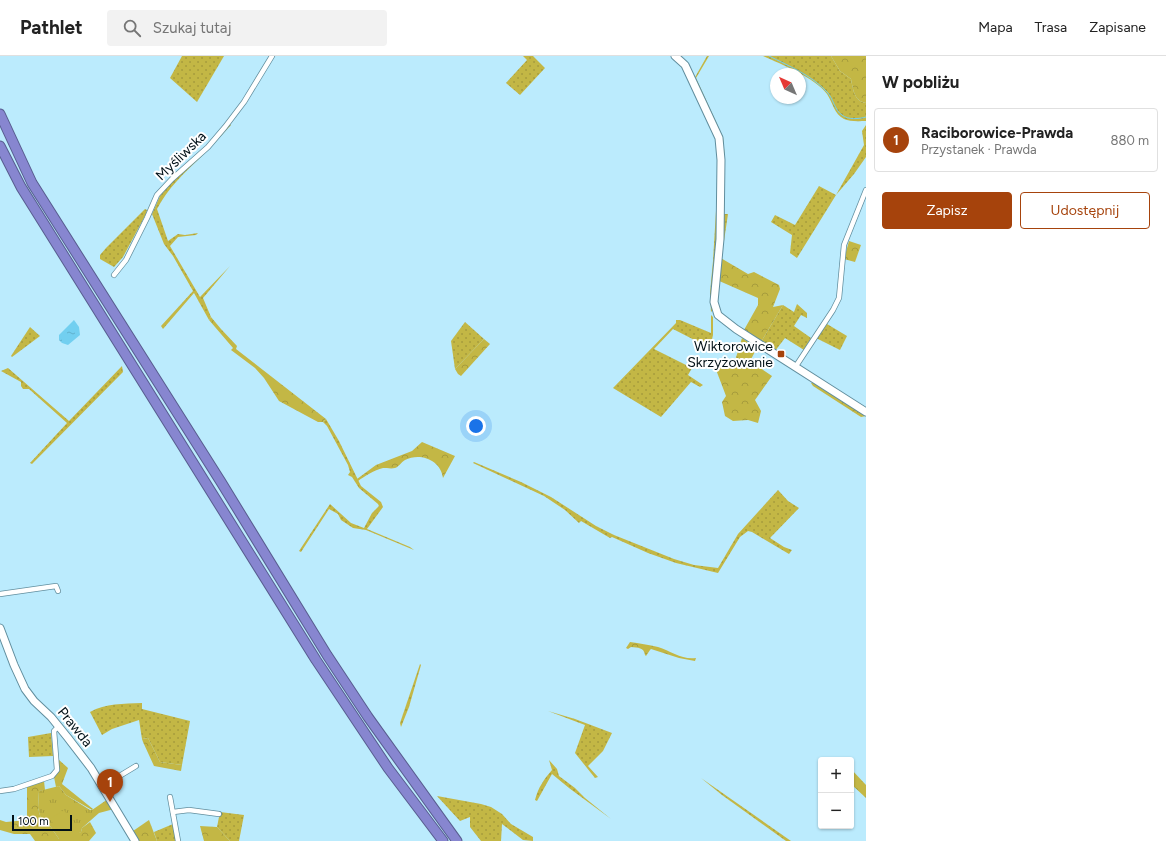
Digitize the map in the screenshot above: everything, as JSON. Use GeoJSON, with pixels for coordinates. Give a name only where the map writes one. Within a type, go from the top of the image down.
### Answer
{"type":"FeatureCollection","features":[{"type":"Feature","properties":{"kind":"highway"},"geometry":{"type":"LineString","coordinates":[[0,114],[32,183],[221,482],[327,655],[368,717],[457,841]]}},
{"type":"Feature","properties":{"kind":"highway"},"geometry":{"type":"LineString","coordinates":[[0,146],[21,186],[89,297],[316,660],[388,768],[443,841]]}},
{"type":"Feature","properties":{"kind":"street","name":"Myśliwska"},"geometry":{"type":"LineString","coordinates":[[114,275],[126,260],[157,195],[208,146],[225,127],[244,102],[272,56]]}},
{"type":"Feature","properties":{"kind":"street"},"geometry":{"type":"LineString","coordinates":[[675,56],[685,65],[719,138],[721,160],[720,239],[714,302],[718,315],[736,329],[866,412]]}},
{"type":"Feature","properties":{"kind":"street"},"geometry":{"type":"LineString","coordinates":[[796,366],[833,310],[839,298],[844,245],[866,190]]}},
{"type":"Feature","properties":{"kind":"street"},"geometry":{"type":"LineString","coordinates":[[0,594],[56,586],[58,592]]}},
{"type":"Feature","properties":{"kind":"street","name":"Prawda"},"geometry":{"type":"LineString","coordinates":[[0,628],[25,689],[34,702],[59,726],[103,786],[135,841]]}},
{"type":"Feature","properties":{"kind":"street"},"geometry":{"type":"LineString","coordinates":[[0,791],[14,789],[52,776],[57,770],[54,731],[59,726]]}},
{"type":"Feature","properties":{"kind":"street"},"geometry":{"type":"LineString","coordinates":[[103,786],[136,766]]}},
{"type":"Feature","properties":{"kind":"street"},"geometry":{"type":"LineString","coordinates":[[170,797],[178,841]]}},
{"type":"Feature","properties":{"kind":"street"},"geometry":{"type":"LineString","coordinates":[[173,812],[188,810],[219,814]]}},
{"type":"Feature","properties":{"kind":"green space"},"geometry":{"type":"Polygon","coordinates":[[[182,56],[224,56],[197,102],[170,78],[182,56]]]}},
{"type":"Feature","properties":{"kind":"green space"},"geometry":{"type":"Polygon","coordinates":[[[523,56],[533,56],[545,68],[520,95],[506,83],[527,60],[523,56]]]}},
{"type":"Feature","properties":{"kind":"green space"},"geometry":{"type":"Polygon","coordinates":[[[707,56],[709,56],[696,78],[723,137],[725,160],[724,214],[728,214],[721,253],[723,158],[694,79],[707,56]]]}},
{"type":"Feature","properties":{"kind":"green space"},"geometry":{"type":"Polygon","coordinates":[[[763,56],[831,56],[840,71],[851,79],[853,90],[859,100],[866,103],[866,121],[852,121],[841,117],[827,94],[806,77],[806,68],[789,67],[763,56]]]}},
{"type":"Feature","properties":{"kind":"green space"},"geometry":{"type":"Polygon","coordinates":[[[831,56],[866,56],[866,103],[859,100],[853,90],[851,79],[840,71],[831,56]]]}},
{"type":"Feature","properties":{"kind":"green space"},"geometry":{"type":"Polygon","coordinates":[[[229,123],[231,125],[171,188],[157,209],[168,241],[178,234],[185,235],[198,233],[196,235],[178,237],[170,246],[200,297],[230,266],[203,298],[211,317],[209,320],[194,293],[163,329],[161,326],[193,291],[173,256],[164,244],[152,214],[160,196],[172,181],[229,123]]]}},
{"type":"Feature","properties":{"kind":"green space"},"geometry":{"type":"Polygon","coordinates":[[[866,125],[866,157],[836,195],[864,145],[862,131],[866,125]]]}},
{"type":"Feature","properties":{"kind":"green space"},"geometry":{"type":"Polygon","coordinates":[[[819,186],[836,195],[797,258],[790,253],[792,235],[771,222],[775,215],[795,225],[819,186]]]}},
{"type":"Feature","properties":{"kind":"green space"},"geometry":{"type":"Polygon","coordinates":[[[717,194],[719,194],[717,243],[713,310],[711,312],[710,293],[717,194]]]}},
{"type":"Feature","properties":{"kind":"green space"},"geometry":{"type":"Polygon","coordinates":[[[145,209],[147,210],[146,214],[123,257],[114,267],[100,259],[100,255],[106,248],[145,209]]]}},
{"type":"Feature","properties":{"kind":"green space"},"geometry":{"type":"Polygon","coordinates":[[[849,241],[861,245],[855,262],[844,259],[849,241]]]}},
{"type":"Feature","properties":{"kind":"green space"},"geometry":{"type":"Polygon","coordinates":[[[719,257],[748,274],[754,272],[779,285],[780,289],[773,307],[783,305],[761,342],[744,330],[758,305],[758,298],[717,280],[719,257]]]}},
{"type":"Feature","properties":{"kind":"green space"},"geometry":{"type":"Polygon","coordinates":[[[797,304],[807,313],[807,318],[801,315],[794,326],[811,338],[804,350],[785,338],[775,351],[761,342],[783,305],[794,312],[797,304]]]}},
{"type":"Feature","properties":{"kind":"green space"},"geometry":{"type":"Polygon","coordinates":[[[711,315],[713,317],[713,335],[710,348],[673,329],[654,349],[692,368],[688,375],[703,385],[700,387],[691,382],[661,417],[613,388],[676,323],[676,320],[680,320],[711,333],[711,315]]]}},
{"type":"Feature","properties":{"kind":"green space"},"geometry":{"type":"Polygon","coordinates":[[[211,317],[237,346],[236,349],[326,419],[323,422],[318,422],[279,401],[264,378],[255,368],[231,350],[233,348],[209,320],[211,317]]]}},
{"type":"Feature","properties":{"kind":"green space"},"geometry":{"type":"Polygon","coordinates":[[[465,322],[484,339],[455,369],[451,341],[465,322]]]}},
{"type":"Feature","properties":{"kind":"green space"},"geometry":{"type":"Polygon","coordinates":[[[827,324],[847,336],[840,350],[816,338],[827,324]]]}},
{"type":"Feature","properties":{"kind":"green space"},"geometry":{"type":"Polygon","coordinates":[[[30,327],[40,336],[12,357],[11,356],[30,327]]]}},
{"type":"Feature","properties":{"kind":"green space"},"geometry":{"type":"Polygon","coordinates":[[[742,338],[757,348],[750,361],[772,376],[755,400],[761,411],[758,423],[748,420],[733,421],[725,416],[722,402],[726,396],[715,367],[734,364],[742,338]]]}},
{"type":"Feature","properties":{"kind":"green space"},"geometry":{"type":"Polygon","coordinates":[[[484,339],[490,344],[461,376],[458,374],[455,369],[484,339]]]}},
{"type":"Feature","properties":{"kind":"green space"},"geometry":{"type":"Polygon","coordinates":[[[122,366],[123,372],[32,464],[30,463],[67,423],[29,389],[23,389],[21,382],[1,371],[8,368],[69,421],[122,366]]]}},
{"type":"Feature","properties":{"kind":"green space"},"geometry":{"type":"Polygon","coordinates":[[[813,382],[866,416],[861,417],[813,386],[811,383],[813,382]]]}},
{"type":"Feature","properties":{"kind":"green space"},"geometry":{"type":"Polygon","coordinates":[[[326,419],[339,441],[361,486],[381,502],[383,507],[367,529],[414,550],[366,530],[353,528],[341,520],[338,514],[329,509],[301,552],[299,551],[330,504],[351,523],[364,528],[372,513],[379,506],[359,488],[352,477],[348,475],[350,472],[348,465],[327,426],[323,422],[326,419]]]}},
{"type":"Feature","properties":{"kind":"green space"},"geometry":{"type":"Polygon","coordinates":[[[422,442],[455,456],[443,478],[438,466],[434,462],[423,457],[417,457],[405,460],[395,468],[383,468],[376,470],[358,481],[357,479],[376,465],[412,451],[422,442]]]}},
{"type":"Feature","properties":{"kind":"green space"},"geometry":{"type":"Polygon","coordinates":[[[474,462],[521,482],[551,497],[596,526],[614,535],[674,559],[694,565],[718,568],[738,534],[778,490],[788,501],[799,508],[770,538],[792,550],[789,554],[748,531],[740,537],[718,573],[676,563],[648,553],[612,537],[610,538],[581,521],[579,523],[565,510],[544,496],[473,463],[474,462]]]}},
{"type":"Feature","properties":{"kind":"green space"},"geometry":{"type":"Polygon","coordinates":[[[630,642],[658,647],[686,658],[696,658],[695,661],[679,658],[651,649],[646,656],[640,648],[626,648],[630,642]]]}},
{"type":"Feature","properties":{"kind":"green space"},"geometry":{"type":"Polygon","coordinates":[[[420,664],[421,665],[409,707],[401,727],[400,723],[420,664]]]}},
{"type":"Feature","properties":{"kind":"green space"},"geometry":{"type":"Polygon","coordinates":[[[142,703],[142,709],[190,721],[182,765],[160,762],[148,738],[142,739],[139,720],[112,729],[102,735],[90,712],[108,705],[142,703]]]}},
{"type":"Feature","properties":{"kind":"green space"},"geometry":{"type":"Polygon","coordinates":[[[548,711],[575,719],[612,733],[603,751],[588,766],[598,777],[595,778],[575,753],[585,725],[548,711]]]}},
{"type":"Feature","properties":{"kind":"green space"},"geometry":{"type":"Polygon","coordinates":[[[51,733],[53,756],[29,757],[28,737],[51,733]]]}},
{"type":"Feature","properties":{"kind":"green space"},"geometry":{"type":"Polygon","coordinates":[[[148,738],[160,762],[182,765],[181,771],[154,766],[142,739],[148,738]]]}},
{"type":"Feature","properties":{"kind":"green space"},"geometry":{"type":"Polygon","coordinates":[[[58,759],[68,768],[62,784],[93,809],[92,810],[66,795],[59,786],[56,787],[54,777],[58,759]]]}},
{"type":"Feature","properties":{"kind":"green space"},"geometry":{"type":"Polygon","coordinates":[[[549,760],[557,769],[559,776],[611,819],[552,774],[537,801],[535,800],[542,784],[552,770],[549,760]]]}},
{"type":"Feature","properties":{"kind":"green space"},"geometry":{"type":"Polygon","coordinates":[[[854,772],[866,785],[866,798],[854,787],[854,772]]]}},
{"type":"Feature","properties":{"kind":"green space"},"geometry":{"type":"Polygon","coordinates":[[[701,778],[791,841],[786,841],[701,778]]]}},
{"type":"Feature","properties":{"kind":"green space"},"geometry":{"type":"Polygon","coordinates":[[[44,781],[45,790],[39,791],[38,808],[42,823],[46,820],[59,839],[81,832],[82,828],[90,822],[96,833],[89,841],[35,841],[30,834],[14,834],[0,830],[0,820],[6,822],[27,820],[27,787],[44,781]]]}},
{"type":"Feature","properties":{"kind":"green space"},"geometry":{"type":"Polygon","coordinates":[[[59,786],[66,795],[90,810],[108,799],[114,809],[99,813],[82,828],[81,832],[76,835],[68,839],[59,839],[46,820],[42,823],[38,808],[39,791],[59,786]]]}},
{"type":"Feature","properties":{"kind":"green space"},"geometry":{"type":"Polygon","coordinates":[[[437,796],[491,807],[502,814],[511,824],[533,837],[533,841],[523,840],[502,824],[501,841],[481,841],[470,827],[470,817],[460,821],[437,796]]]}},
{"type":"Feature","properties":{"kind":"green space"},"geometry":{"type":"Polygon","coordinates":[[[64,810],[77,829],[64,838],[50,819],[64,810]]]}},
{"type":"Feature","properties":{"kind":"green space"},"geometry":{"type":"Polygon","coordinates":[[[220,812],[244,815],[239,841],[230,841],[217,827],[220,812]]]}},
{"type":"Feature","properties":{"kind":"green space"},"geometry":{"type":"Polygon","coordinates":[[[149,820],[157,841],[139,841],[133,831],[149,820]]]}},
{"type":"Feature","properties":{"kind":"green space"},"geometry":{"type":"Polygon","coordinates":[[[173,824],[176,841],[157,841],[154,832],[173,824]]]}},
{"type":"Feature","properties":{"kind":"green space"},"geometry":{"type":"Polygon","coordinates":[[[200,826],[217,827],[230,841],[204,841],[200,826]]]}},
{"type":"Feature","properties":{"kind":"water"},"geometry":{"type":"Polygon","coordinates":[[[74,320],[79,327],[80,335],[68,345],[62,343],[59,340],[59,335],[74,320]]]}},
{"type":"Feature","properties":{"kind":"waterway"},"geometry":{"type":"LineString","coordinates":[[769,56],[800,71],[821,86],[829,95],[838,111],[844,117],[854,119],[866,117]]}},
{"type":"Feature","properties":{"kind":"place","name":"Wiktorowice Skrzyżowanie"},"geometry":{"type":"Point","coordinates":[781,354]}},
{"type":"Feature","properties":{"kind":"place","name":"Raciborowice-Prawda"},"geometry":{"type":"Point","coordinates":[110,802]}}]}
